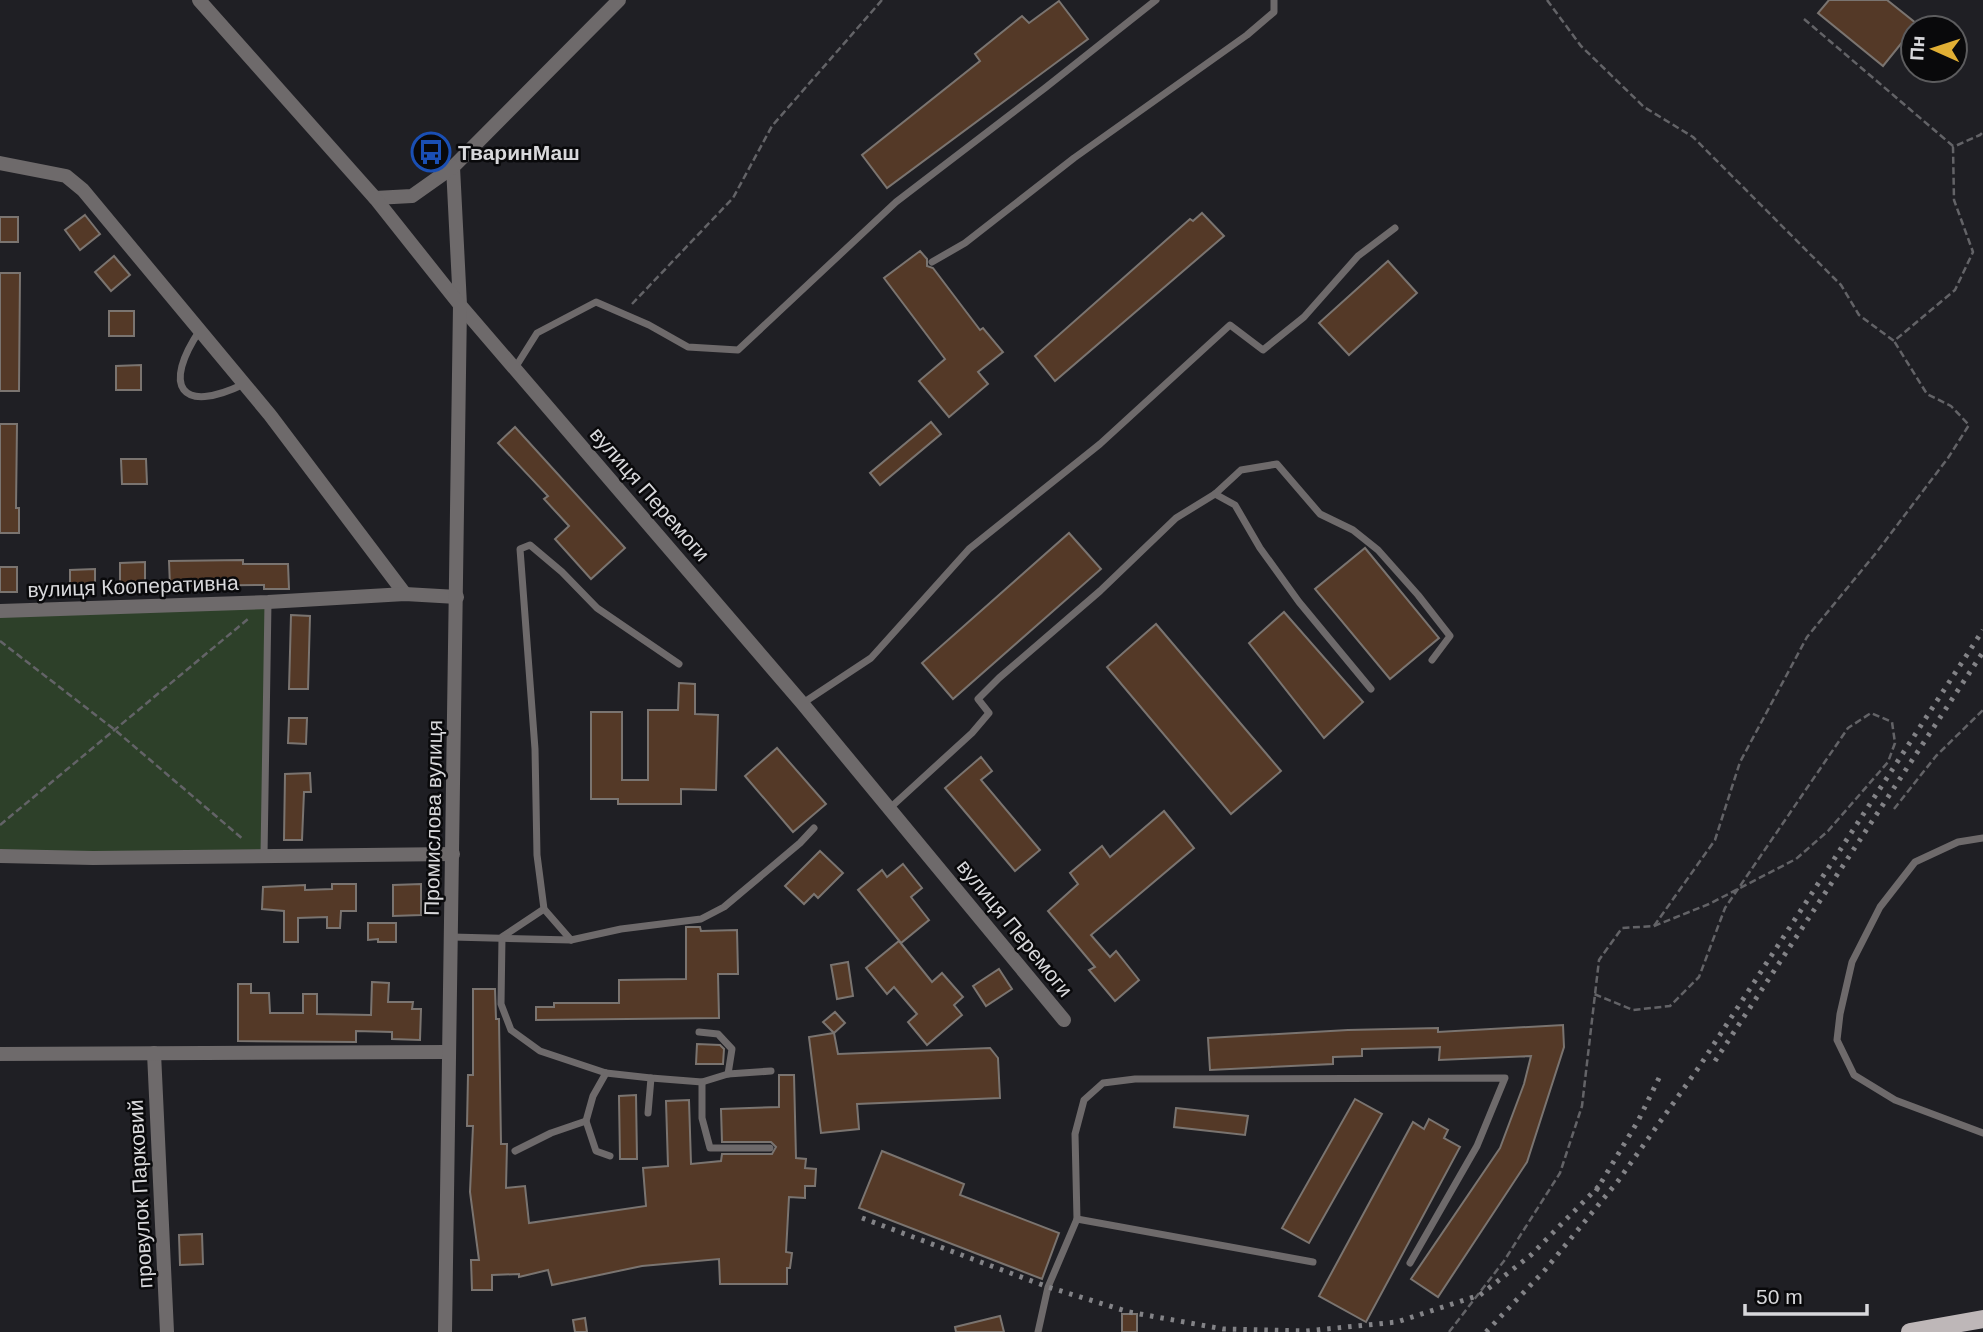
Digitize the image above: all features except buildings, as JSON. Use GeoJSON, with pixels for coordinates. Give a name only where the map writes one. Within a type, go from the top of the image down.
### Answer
{"type":"FeatureCollection","features":[{"type":"Feature","properties":{"kind":"main road"},"geometry":{"type":"LineString","coordinates":[[1910,1332],[1983,1319]]}},
{"type":"Feature","properties":{"kind":"street","name":"вулиця Перемоги"},"geometry":{"type":"LineString","coordinates":[[199,0],[375,198],[460,305],[890,808],[1064,1020]]}},
{"type":"Feature","properties":{"kind":"street"},"geometry":{"type":"LineString","coordinates":[[375,198],[412,196],[453,167],[619,0]]}},
{"type":"Feature","properties":{"kind":"street"},"geometry":{"type":"LineString","coordinates":[[0,163],[66,176],[83,190],[245,384],[405,594]]}},
{"type":"Feature","properties":{"kind":"street","name":"Промислова вулиця"},"geometry":{"type":"LineString","coordinates":[[445,1332],[460,305],[453,167]]}},
{"type":"Feature","properties":{"kind":"street","name":"вулиця Кооперативна"},"geometry":{"type":"LineString","coordinates":[[0,611],[268,602],[405,594],[457,597]]}},
{"type":"Feature","properties":{"kind":"street"},"geometry":{"type":"LineString","coordinates":[[0,856],[93,858],[453,854]]}},
{"type":"Feature","properties":{"kind":"street"},"geometry":{"type":"LineString","coordinates":[[0,1054],[449,1052]]}},
{"type":"Feature","properties":{"kind":"street","name":"провулок Парковий"},"geometry":{"type":"LineString","coordinates":[[154,1053],[167,1332]]}},
{"type":"Feature","properties":{"kind":"lane"},"geometry":{"type":"LineString","coordinates":[[515,368],[537,333],[596,302],[688,347],[738,350],[896,202],[1156,0]]}},
{"type":"Feature","properties":{"kind":"lane"},"geometry":{"type":"LineString","coordinates":[[932,262],[965,243],[1074,158],[1247,36],[1274,12],[1274,0]]}},
{"type":"Feature","properties":{"kind":"lane"},"geometry":{"type":"LineString","coordinates":[[802,704],[871,658],[969,549],[1100,444],[1230,325],[1264,350],[1304,317],[1358,256],[1395,228]]}},
{"type":"Feature","properties":{"kind":"lane"},"geometry":{"type":"LineString","coordinates":[[200,330],[185,351],[179,369],[180,384],[187,394],[198,397],[212,396],[245,384]]}},
{"type":"Feature","properties":{"kind":"lane"},"geometry":{"type":"LineString","coordinates":[[890,808],[972,733],[989,713],[978,699],[999,678],[1100,591],[1177,518],[1215,494],[1241,470],[1277,464],[1320,514],[1353,530],[1378,550],[1450,636],[1432,660]]}},
{"type":"Feature","properties":{"kind":"lane"},"geometry":{"type":"LineString","coordinates":[[1215,494],[1235,505],[1260,548],[1299,602],[1371,689]]}},
{"type":"Feature","properties":{"kind":"lane"},"geometry":{"type":"LineString","coordinates":[[571,940],[544,908],[537,855],[535,737],[520,549],[530,545],[562,572],[597,608],[679,664]]}},
{"type":"Feature","properties":{"kind":"lane","name":"вулиця Кооперативна"},"geometry":{"type":"LineString","coordinates":[[264,857],[268,602]]}},
{"type":"Feature","properties":{"kind":"lane"},"geometry":{"type":"LineString","coordinates":[[452,937],[571,940],[621,929],[701,919],[724,907],[814,828]]}},
{"type":"Feature","properties":{"kind":"lane"},"geometry":{"type":"LineString","coordinates":[[1983,838],[1958,842],[1915,862],[1880,907],[1852,962],[1837,1040],[1853,1075],[1895,1100],[1983,1133]]}},
{"type":"Feature","properties":{"kind":"lane"},"geometry":{"type":"LineString","coordinates":[[502,937],[544,908]]}},
{"type":"Feature","properties":{"kind":"lane"},"geometry":{"type":"LineString","coordinates":[[502,937],[502,1004],[511,1030],[540,1051],[606,1073],[651,1078],[702,1082],[728,1074],[771,1071]]}},
{"type":"Feature","properties":{"kind":"lane"},"geometry":{"type":"LineString","coordinates":[[699,1032],[718,1034],[732,1049],[728,1074]]}},
{"type":"Feature","properties":{"kind":"lane"},"geometry":{"type":"LineString","coordinates":[[606,1073],[593,1096],[586,1121],[596,1151],[610,1156]]}},
{"type":"Feature","properties":{"kind":"lane"},"geometry":{"type":"LineString","coordinates":[[648,1112],[651,1078]]}},
{"type":"Feature","properties":{"kind":"lane"},"geometry":{"type":"LineString","coordinates":[[1038,1332],[1048,1287],[1077,1219],[1075,1134],[1084,1100],[1103,1083],[1135,1079],[1505,1078],[1477,1146],[1410,1264]]}},
{"type":"Feature","properties":{"kind":"lane"},"geometry":{"type":"LineString","coordinates":[[702,1082],[702,1118],[710,1148],[770,1148]]}},
{"type":"Feature","properties":{"kind":"lane"},"geometry":{"type":"LineString","coordinates":[[515,1151],[551,1133],[586,1121]]}},
{"type":"Feature","properties":{"kind":"lane"},"geometry":{"type":"LineString","coordinates":[[1077,1219],[1313,1262]]}},
{"type":"Feature","properties":{"kind":"path"},"geometry":{"type":"LineString","coordinates":[[623,314],[733,198],[772,126],[882,0]]}},
{"type":"Feature","properties":{"kind":"path"},"geometry":{"type":"LineString","coordinates":[[1546,0],[1581,46],[1644,107],[1693,137],[1841,285],[1859,315],[1894,341],[1927,394],[1951,406],[1969,425],[1948,458],[1884,543],[1807,637],[1740,762],[1715,839],[1654,926]]}},
{"type":"Feature","properties":{"kind":"path"},"geometry":{"type":"LineString","coordinates":[[1804,19],[1954,147],[1954,200],[1973,252],[1955,290],[1894,341]]}},
{"type":"Feature","properties":{"kind":"path"},"geometry":{"type":"LineString","coordinates":[[1954,147],[1983,132]]}},
{"type":"Feature","properties":{"kind":"path"},"geometry":{"type":"LineString","coordinates":[[0,825],[268,602]]}},
{"type":"Feature","properties":{"kind":"path"},"geometry":{"type":"LineString","coordinates":[[0,641],[115,730],[264,857]]}},
{"type":"Feature","properties":{"kind":"path"},"geometry":{"type":"LineString","coordinates":[[1894,810],[1936,756],[1983,710]]}},
{"type":"Feature","properties":{"kind":"path"},"geometry":{"type":"LineString","coordinates":[[1449,1332],[1504,1261],[1560,1173],[1582,1106],[1591,1043],[1594,994],[1599,961],[1622,928],[1654,926],[1709,904],[1740,888],[1796,859],[1828,831],[1888,762],[1895,743],[1892,722],[1871,713],[1848,728],[1790,815],[1762,852],[1740,888],[1725,908],[1699,977],[1670,1006],[1633,1010],[1594,994]]}},
{"type":"Feature","properties":{"kind":"green space"},"geometry":{"type":"Polygon","coordinates":[[[268,602],[264,857],[0,856],[0,611],[268,602]]]}},
{"type":"Feature","properties":{"kind":"railway"},"geometry":{"type":"LineString","coordinates":[[1486,1332],[1545,1270],[1618,1181],[1699,1067],[1983,630]]}},
{"type":"Feature","properties":{"kind":"railway"},"geometry":{"type":"LineString","coordinates":[[1715,1061],[1983,652]]}},
{"type":"Feature","properties":{"kind":"railway"},"geometry":{"type":"LineString","coordinates":[[1596,1191],[1638,1121],[1659,1078]]}},
{"type":"Feature","properties":{"kind":"railway"},"geometry":{"type":"LineString","coordinates":[[862,1218],[1048,1287],[1129,1312],[1223,1329],[1306,1331],[1397,1322],[1480,1295],[1531,1255],[1601,1184]]}},
{"type":"Feature","properties":{"kind":"place","name":"ТваринМаш"},"geometry":{"type":"Point","coordinates":[431,152]}}]}
